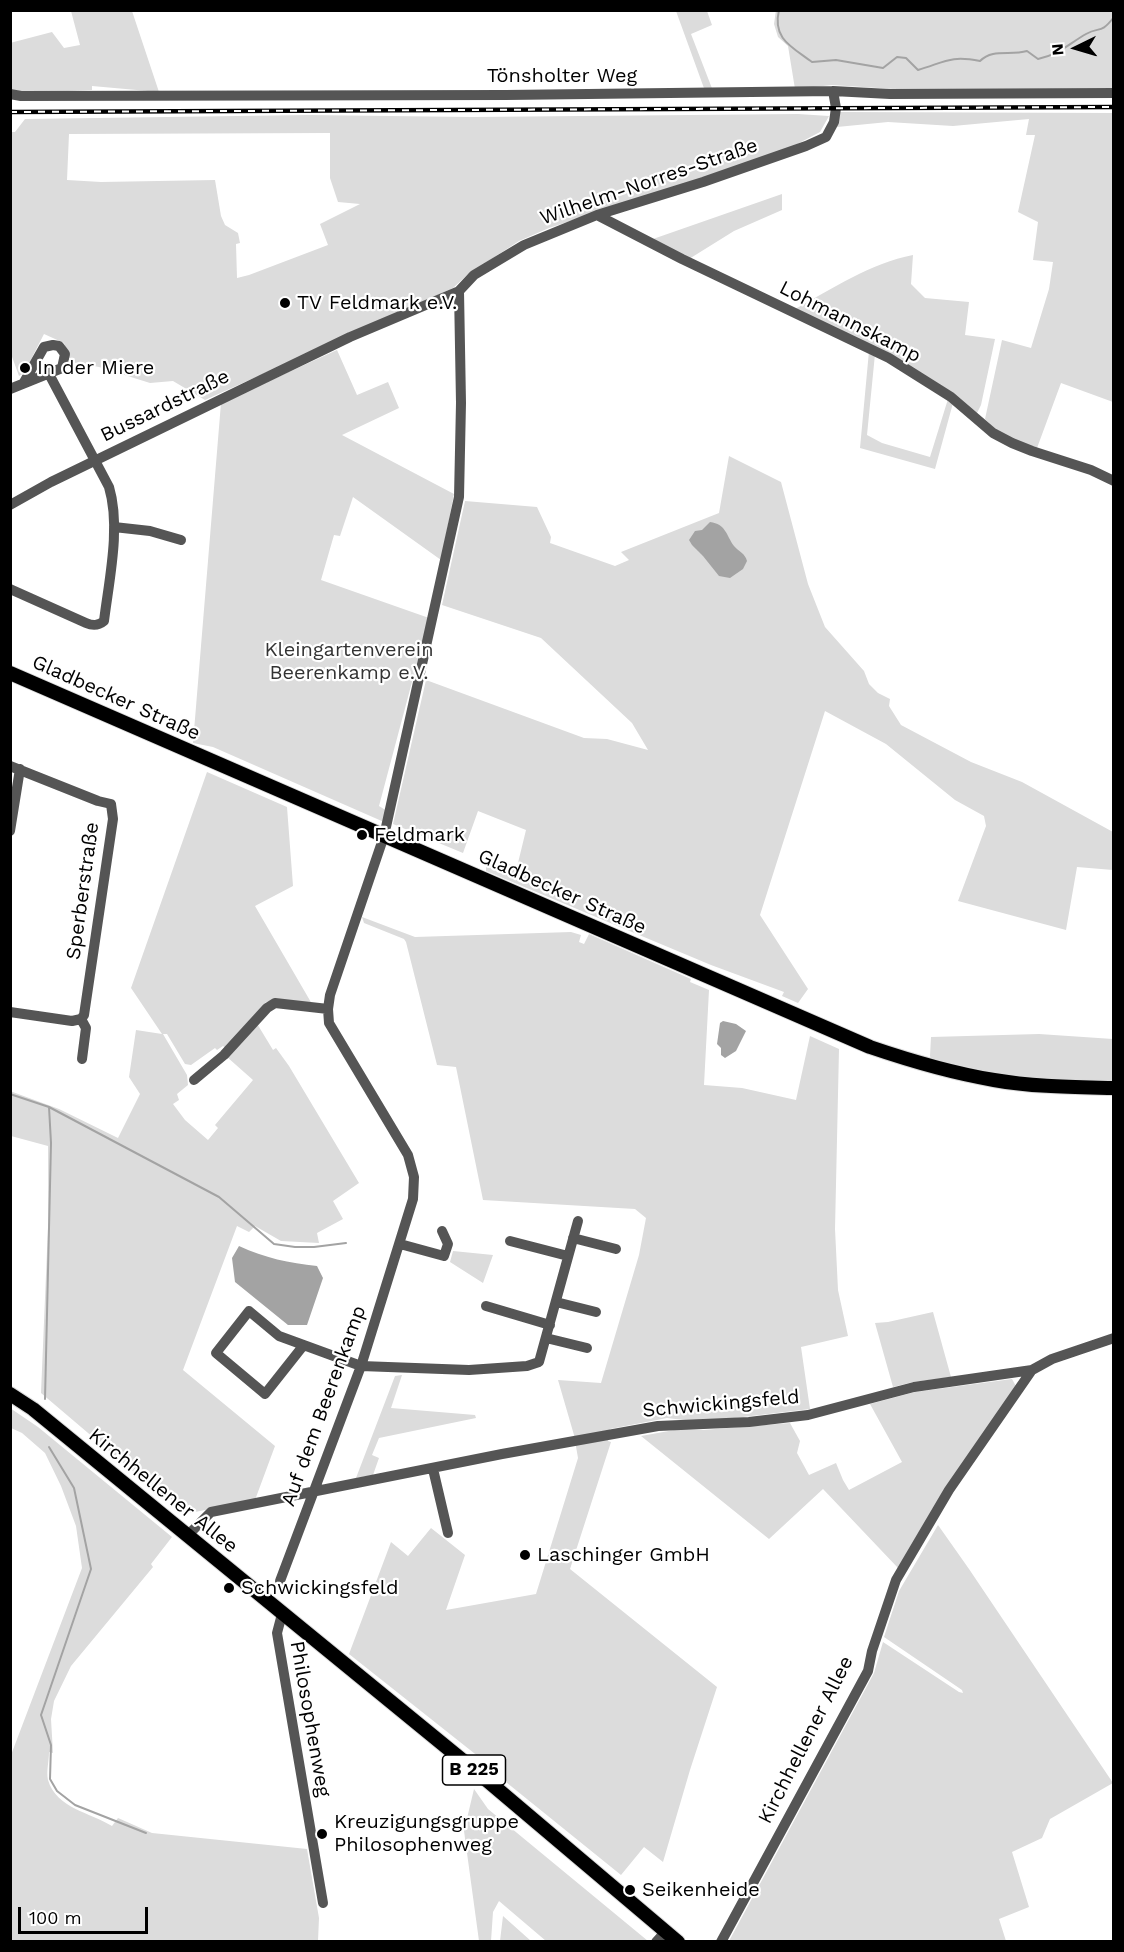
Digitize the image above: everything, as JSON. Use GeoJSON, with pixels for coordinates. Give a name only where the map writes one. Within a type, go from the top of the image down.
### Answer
{"type":"FeatureCollection","features":[{"type":"Feature","properties":{"kind":"main road","name":"Gladbecker Straße"},"geometry":{"type":"LineString","coordinates":[[10,673],[870,1047],[927,1066],[995,1080],[1056,1087],[1113,1088]]}},
{"type":"Feature","properties":{"kind":"main road","name":"Kirchhellener Allee"},"geometry":{"type":"LineString","coordinates":[[10,1394],[33,1409],[489,1782],[661,1936],[678,1941]]}},
{"type":"Feature","properties":{"kind":"street","name":"Tönsholter Weg"},"geometry":{"type":"LineString","coordinates":[[10,94],[21,96],[506,95],[833,91],[890,94],[1113,93]]}},
{"type":"Feature","properties":{"kind":"street","name":"Wilhelm-Norres-Straße"},"geometry":{"type":"LineString","coordinates":[[252,384],[350,337],[459,291],[474,275],[524,245],[597,215],[806,147],[826,137],[834,122],[836,108],[833,91]]}},
{"type":"Feature","properties":{"kind":"street","name":"Lohmannskamp"},"geometry":{"type":"LineString","coordinates":[[597,215],[682,259],[888,358],[951,398],[993,433],[1012,443],[1091,470],[1113,481]]}},
{"type":"Feature","properties":{"kind":"street"},"geometry":{"type":"LineString","coordinates":[[194,1080],[224,1056],[267,1008],[275,1003],[328,1010],[330,995],[384,836],[459,497],[461,403],[459,291]]}},
{"type":"Feature","properties":{"kind":"street"},"geometry":{"type":"LineString","coordinates":[[10,389],[23,384],[49,374],[62,368],[65,354],[59,346],[44,347],[23,384]]}},
{"type":"Feature","properties":{"kind":"street","name":"Bussardstraße"},"geometry":{"type":"LineString","coordinates":[[10,589],[93,626],[104,621],[114,527],[114,504],[109,487],[49,374]]}},
{"type":"Feature","properties":{"kind":"street","name":"Bussardstraße"},"geometry":{"type":"LineString","coordinates":[[10,505],[252,384]]}},
{"type":"Feature","properties":{"kind":"street"},"geometry":{"type":"LineString","coordinates":[[114,527],[150,531],[181,540]]}},
{"type":"Feature","properties":{"kind":"street"},"geometry":{"type":"LineString","coordinates":[[10,831],[15,767]]}},
{"type":"Feature","properties":{"kind":"street","name":"Sperberstraße"},"geometry":{"type":"LineString","coordinates":[[15,767],[98,801],[111,804],[113,819],[84,1015],[81,1019],[86,1028],[82,1059]]}},
{"type":"Feature","properties":{"kind":"street","name":"Auf dem Beerenkamp"},"geometry":{"type":"LineString","coordinates":[[280,1581],[361,1366],[400,1244],[412,1199],[414,1177],[408,1155],[329,1023],[328,1010]]}},
{"type":"Feature","properties":{"kind":"street"},"geometry":{"type":"LineString","coordinates":[[10,1012],[72,1021],[81,1019]]}},
{"type":"Feature","properties":{"kind":"street"},"geometry":{"type":"LineString","coordinates":[[303,1346],[265,1394],[216,1353],[249,1311],[279,1336],[361,1366],[453,1370],[527,1366],[539,1362],[578,1221]]}},
{"type":"Feature","properties":{"kind":"street"},"geometry":{"type":"LineString","coordinates":[[400,1244],[444,1256],[448,1245],[442,1231]]}},
{"type":"Feature","properties":{"kind":"street"},"geometry":{"type":"LineString","coordinates":[[573,1238],[615,1249]]}},
{"type":"Feature","properties":{"kind":"street"},"geometry":{"type":"LineString","coordinates":[[510,1241],[568,1256]]}},
{"type":"Feature","properties":{"kind":"street"},"geometry":{"type":"LineString","coordinates":[[556,1302],[596,1312]]}},
{"type":"Feature","properties":{"kind":"street"},"geometry":{"type":"LineString","coordinates":[[486,1306],[550,1325]]}},
{"type":"Feature","properties":{"kind":"street"},"geometry":{"type":"LineString","coordinates":[[546,1338],[587,1348]]}},
{"type":"Feature","properties":{"kind":"street","name":"Schwickingsfeld"},"geometry":{"type":"LineString","coordinates":[[188,1535],[211,1512],[658,1426],[749,1422],[808,1414],[914,1387],[1032,1370],[1052,1359],[1113,1338]]}},
{"type":"Feature","properties":{"kind":"street","name":"Kirchhellener Allee"},"geometry":{"type":"LineString","coordinates":[[721,1941],[868,1671],[872,1651],[896,1581],[949,1490],[1032,1370]]}},
{"type":"Feature","properties":{"kind":"street"},"geometry":{"type":"LineString","coordinates":[[433,1468],[448,1533]]}},
{"type":"Feature","properties":{"kind":"street","name":"Philosophenweg"},"geometry":{"type":"LineString","coordinates":[[282,1614],[277,1632],[323,1902]]}},
{"type":"Feature","properties":{"kind":"green space"},"geometry":{"type":"Polygon","coordinates":[[[776,10],[1113,11],[1113,88],[924,91],[832,85],[795,89],[788,46],[778,37],[774,24],[776,10]]]}},
{"type":"Feature","properties":{"kind":"green space"},"geometry":{"type":"Polygon","coordinates":[[[71,11],[132,11],[159,92],[92,86],[92,90],[20,93],[11,91],[10,43],[52,32],[64,48],[80,45],[71,11]]]}},
{"type":"Feature","properties":{"kind":"green space"},"geometry":{"type":"Polygon","coordinates":[[[676,11],[707,11],[712,25],[691,34],[713,91],[705,91],[676,11]]]}},
{"type":"Feature","properties":{"kind":"green space"},"geometry":{"type":"Polygon","coordinates":[[[840,112],[1113,113],[1113,402],[1061,383],[1037,448],[1008,437],[985,419],[1002,340],[1031,348],[1049,289],[1053,262],[1033,260],[1038,222],[1018,212],[1035,135],[1026,135],[1029,119],[953,126],[888,122],[837,127],[840,112]]]}},
{"type":"Feature","properties":{"kind":"green space"},"geometry":{"type":"Polygon","coordinates":[[[798,114],[829,116],[820,132],[784,151],[549,228],[519,241],[467,275],[453,288],[205,400],[173,381],[150,383],[99,367],[71,362],[64,343],[44,334],[24,373],[19,376],[11,354],[11,132],[15,132],[25,119],[308,115],[472,117],[798,114]],[[330,133],[69,134],[67,180],[101,182],[215,180],[221,216],[225,225],[238,233],[240,243],[236,244],[237,278],[328,245],[320,224],[360,204],[338,202],[330,178],[330,133]]]}},
{"type":"Feature","properties":{"kind":"green space"},"geometry":{"type":"Polygon","coordinates":[[[782,194],[782,210],[734,231],[689,259],[653,239],[782,194]]]}},
{"type":"Feature","properties":{"kind":"green space"},"geometry":{"type":"Polygon","coordinates":[[[913,255],[911,284],[925,298],[969,302],[965,335],[995,339],[981,405],[977,413],[795,309],[867,270],[913,255]]]}},
{"type":"Feature","properties":{"kind":"green space","name":"Kleingartenverein Beerenkamp e.V."},"geometry":{"type":"Polygon","coordinates":[[[337,350],[357,395],[388,382],[399,408],[342,435],[454,494],[441,560],[353,497],[340,536],[334,535],[321,580],[429,618],[379,806],[387,811],[384,822],[213,747],[193,743],[221,403],[337,350]]]}},
{"type":"Feature","properties":{"kind":"green space"},"geometry":{"type":"Polygon","coordinates":[[[869,351],[875,354],[867,435],[882,443],[930,457],[948,399],[953,403],[935,469],[860,448],[869,351]]]}},
{"type":"Feature","properties":{"kind":"green space"},"geometry":{"type":"Polygon","coordinates":[[[729,456],[781,482],[808,584],[825,627],[864,671],[869,684],[878,693],[890,699],[889,706],[901,725],[971,762],[1022,782],[1113,832],[1113,870],[1077,867],[1066,930],[958,901],[986,826],[984,816],[955,800],[886,744],[825,711],[760,915],[808,989],[798,1003],[782,996],[784,992],[711,965],[486,871],[486,867],[502,870],[506,863],[517,867],[526,830],[478,811],[463,853],[393,824],[426,680],[584,738],[607,739],[648,750],[632,723],[541,638],[442,605],[465,501],[537,507],[551,537],[550,543],[615,566],[629,560],[621,552],[719,513],[729,456]]]}},
{"type":"Feature","properties":{"kind":"green space"},"geometry":{"type":"Polygon","coordinates":[[[207,772],[287,807],[293,886],[255,906],[312,1004],[283,1000],[266,1002],[227,1049],[223,1046],[217,1050],[215,1048],[191,1065],[185,1064],[167,1034],[163,1034],[187,1075],[188,1085],[177,1094],[179,1100],[173,1104],[185,1120],[208,1140],[218,1128],[215,1125],[253,1080],[227,1057],[256,1022],[273,1050],[276,1048],[289,1066],[359,1183],[333,1201],[343,1219],[317,1233],[319,1243],[281,1241],[255,1226],[249,1232],[237,1226],[183,1370],[275,1446],[255,1500],[190,1513],[141,1478],[41,1393],[48,1227],[48,1146],[11,1136],[10,1091],[59,1109],[118,1138],[140,1094],[129,1077],[136,1030],[162,1034],[131,988],[207,772]]]}},
{"type":"Feature","properties":{"kind":"green space"},"geometry":{"type":"Polygon","coordinates":[[[362,917],[415,937],[571,932],[581,935],[579,942],[584,944],[589,934],[691,979],[690,982],[709,990],[704,1085],[742,1088],[796,1100],[810,1036],[839,1049],[835,1229],[838,1290],[848,1336],[801,1347],[810,1409],[701,1422],[667,1418],[610,1429],[608,1441],[611,1442],[570,1569],[717,1687],[663,1862],[644,1847],[621,1875],[496,1774],[501,1760],[492,1756],[489,1765],[349,1654],[391,1542],[408,1556],[431,1528],[465,1555],[446,1610],[536,1594],[578,1458],[574,1435],[558,1380],[601,1383],[639,1255],[646,1218],[635,1209],[483,1200],[456,1067],[437,1065],[406,942],[404,939],[364,923],[362,917]]]}},
{"type":"Feature","properties":{"kind":"green space"},"geometry":{"type":"Polygon","coordinates":[[[1039,1034],[1113,1039],[1113,1081],[1024,1078],[931,1059],[930,1056],[931,1037],[1039,1034]]]}},
{"type":"Feature","properties":{"kind":"green space"},"geometry":{"type":"Polygon","coordinates":[[[453,1251],[493,1255],[483,1283],[450,1262],[453,1251]]]}},
{"type":"Feature","properties":{"kind":"green space"},"geometry":{"type":"Polygon","coordinates":[[[933,1312],[951,1377],[893,1387],[875,1323],[933,1312]]]}},
{"type":"Feature","properties":{"kind":"green space"},"geometry":{"type":"Polygon","coordinates":[[[402,1375],[391,1408],[475,1415],[476,1418],[379,1438],[372,1455],[379,1458],[373,1475],[356,1478],[395,1376],[402,1375]]]}},
{"type":"Feature","properties":{"kind":"green space"},"geometry":{"type":"Polygon","coordinates":[[[1012,1379],[1017,1388],[898,1568],[823,1489],[769,1539],[641,1436],[680,1429],[703,1430],[790,1423],[800,1441],[797,1453],[809,1475],[836,1463],[849,1490],[902,1462],[870,1404],[915,1392],[1012,1379]]]}},
{"type":"Feature","properties":{"kind":"green space"},"geometry":{"type":"Polygon","coordinates":[[[10,1408],[38,1427],[172,1537],[151,1564],[153,1567],[71,1666],[54,1701],[51,1719],[53,1753],[49,1752],[47,1774],[52,1789],[58,1797],[75,1809],[112,1826],[118,1818],[152,1833],[307,1849],[319,1918],[318,1941],[11,1941],[11,1755],[82,1568],[76,1526],[61,1486],[45,1453],[22,1433],[11,1428],[10,1408]]]}},
{"type":"Feature","properties":{"kind":"green space"},"geometry":{"type":"Polygon","coordinates":[[[938,1525],[1113,1783],[1050,1819],[1042,1838],[1012,1852],[1029,1907],[999,1919],[1006,1941],[729,1941],[874,1673],[883,1642],[963,1693],[962,1690],[884,1637],[899,1591],[938,1525]]]}},
{"type":"Feature","properties":{"kind":"green space"},"geometry":{"type":"Polygon","coordinates":[[[474,1789],[488,1809],[648,1941],[546,1941],[499,1901],[493,1912],[491,1941],[479,1941],[464,1831],[474,1789]]]}},
{"type":"Feature","properties":{"kind":"green space"},"geometry":{"type":"Polygon","coordinates":[[[503,1916],[531,1941],[500,1941],[503,1916]]]}},
{"type":"Feature","properties":{"kind":"shaded area"},"geometry":{"type":"Polygon","coordinates":[[[710,522],[723,528],[734,546],[746,558],[743,569],[730,578],[719,576],[689,540],[695,531],[702,530],[710,522]]]}},
{"type":"Feature","properties":{"kind":"shaded area"},"geometry":{"type":"Polygon","coordinates":[[[723,1021],[736,1024],[746,1031],[736,1051],[725,1058],[721,1055],[721,1048],[717,1044],[720,1023],[723,1021]]]}},
{"type":"Feature","properties":{"kind":"shaded area"},"geometry":{"type":"Polygon","coordinates":[[[239,1246],[277,1259],[317,1266],[323,1278],[307,1325],[288,1325],[235,1282],[232,1258],[239,1246]]]}},
{"type":"Feature","properties":{"kind":"waterway"},"geometry":{"type":"LineString","coordinates":[[779,10],[778,28],[781,35],[791,47],[812,62],[836,60],[883,68],[897,57],[906,58],[918,70],[954,59],[980,61],[996,53],[1027,51],[1038,59],[1052,55],[1086,34],[1103,28],[1114,17]]}},
{"type":"Feature","properties":{"kind":"waterway"},"geometry":{"type":"LineString","coordinates":[[10,1094],[49,1107],[51,1143],[45,1399]]}},
{"type":"Feature","properties":{"kind":"waterway"},"geometry":{"type":"LineString","coordinates":[[49,1107],[219,1197],[274,1244],[314,1247],[346,1243]]}},
{"type":"Feature","properties":{"kind":"waterway"},"geometry":{"type":"LineString","coordinates":[[49,1447],[74,1488],[91,1569],[41,1715],[51,1745],[50,1779],[57,1791],[75,1805],[146,1833]]}},
{"type":"Feature","properties":{"kind":"railway"},"geometry":{"type":"LineString","coordinates":[[10,112],[1114,107]]}},
{"type":"Feature","properties":{"kind":"place","name":"TV Feldmark e.V."},"geometry":{"type":"Point","coordinates":[285,303]}},
{"type":"Feature","properties":{"kind":"place","name":"In der Miere"},"geometry":{"type":"Point","coordinates":[25,368]}},
{"type":"Feature","properties":{"kind":"place","name":"Feldmark"},"geometry":{"type":"Point","coordinates":[362,835]}},
{"type":"Feature","properties":{"kind":"place","name":"Laschinger GmbH"},"geometry":{"type":"Point","coordinates":[525,1555]}},
{"type":"Feature","properties":{"kind":"place","name":"Schwickingsfeld"},"geometry":{"type":"Point","coordinates":[229,1588]}},
{"type":"Feature","properties":{"kind":"place","name":"Kreuzigungsgruppe Philosophenweg"},"geometry":{"type":"Point","coordinates":[322,1834]}},
{"type":"Feature","properties":{"kind":"place","name":"Seikenheide"},"geometry":{"type":"Point","coordinates":[630,1890]}}]}
